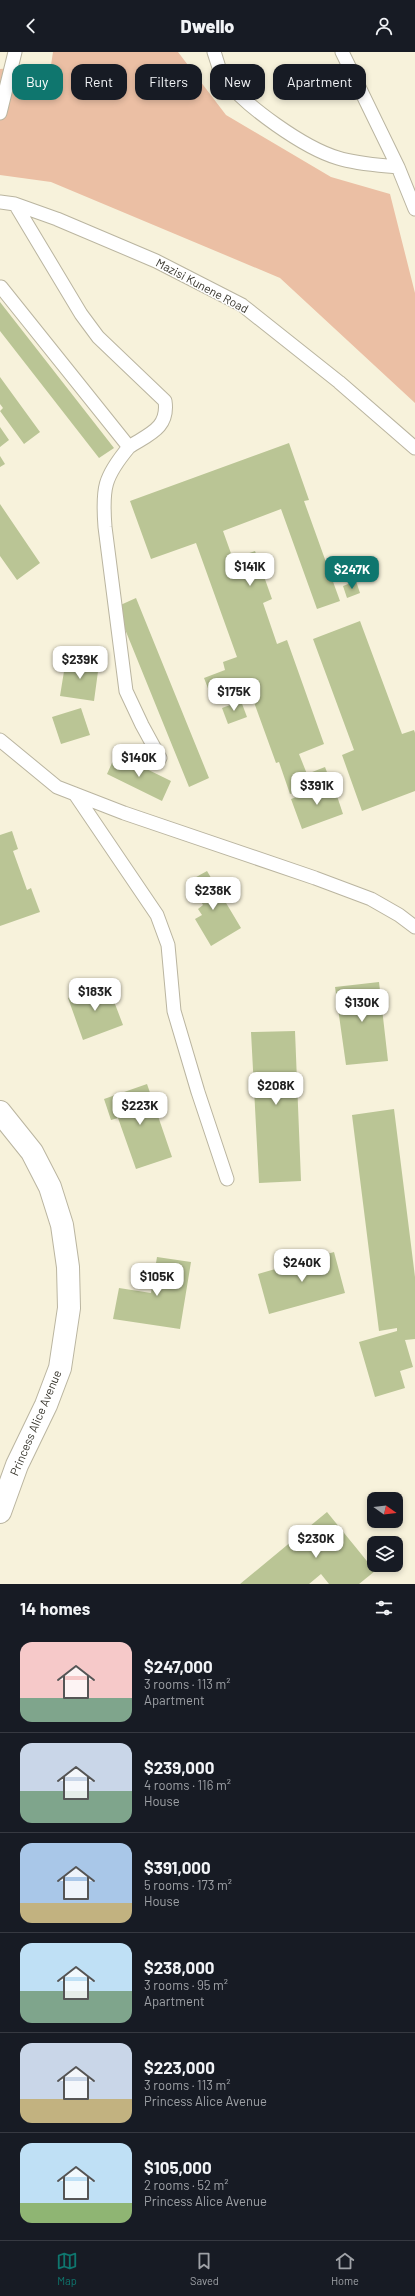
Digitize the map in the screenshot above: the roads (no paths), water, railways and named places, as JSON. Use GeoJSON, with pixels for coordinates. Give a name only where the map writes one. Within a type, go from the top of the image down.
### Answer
{"type":"FeatureCollection","features":[{"type":"Feature","properties":{"kind":"street","name":"Princess Alice Avenue"},"geometry":{"type":"LineString","coordinates":[[0,1112],[32,1152],[50,1187],[62,1225],[68,1267],[69,1308],[60,1368],[46,1405],[17,1465],[0,1512]]}},
{"type":"Feature","properties":{"kind":"lane"},"geometry":{"type":"LineString","coordinates":[[0,114],[15,52]]}},
{"type":"Feature","properties":{"kind":"lane"},"geometry":{"type":"LineString","coordinates":[[214,52],[223,76],[247,104],[305,142],[337,158],[362,164],[398,167]]}},
{"type":"Feature","properties":{"kind":"lane"},"geometry":{"type":"LineString","coordinates":[[342,52],[398,167],[415,209]]}},
{"type":"Feature","properties":{"kind":"lane","name":"Mazisi Kunene Road"},"geometry":{"type":"LineString","coordinates":[[0,202],[15,204],[57,219],[156,261],[242,305],[339,382],[415,448]]}},
{"type":"Feature","properties":{"kind":"lane"},"geometry":{"type":"LineString","coordinates":[[15,204],[81,314],[98,337],[165,401],[165,415],[160,427],[129,447],[112,468],[106,481],[103,501],[126,691],[160,758]]}},
{"type":"Feature","properties":{"kind":"lane"},"geometry":{"type":"LineString","coordinates":[[1,287],[129,447]]}},
{"type":"Feature","properties":{"kind":"lane"},"geometry":{"type":"LineString","coordinates":[[0,740],[57,787],[371,899],[399,915],[415,927]]}},
{"type":"Feature","properties":{"kind":"lane"},"geometry":{"type":"LineString","coordinates":[[75,794],[157,915],[168,945],[174,1011],[198,1092],[227,1179]]}}]}
